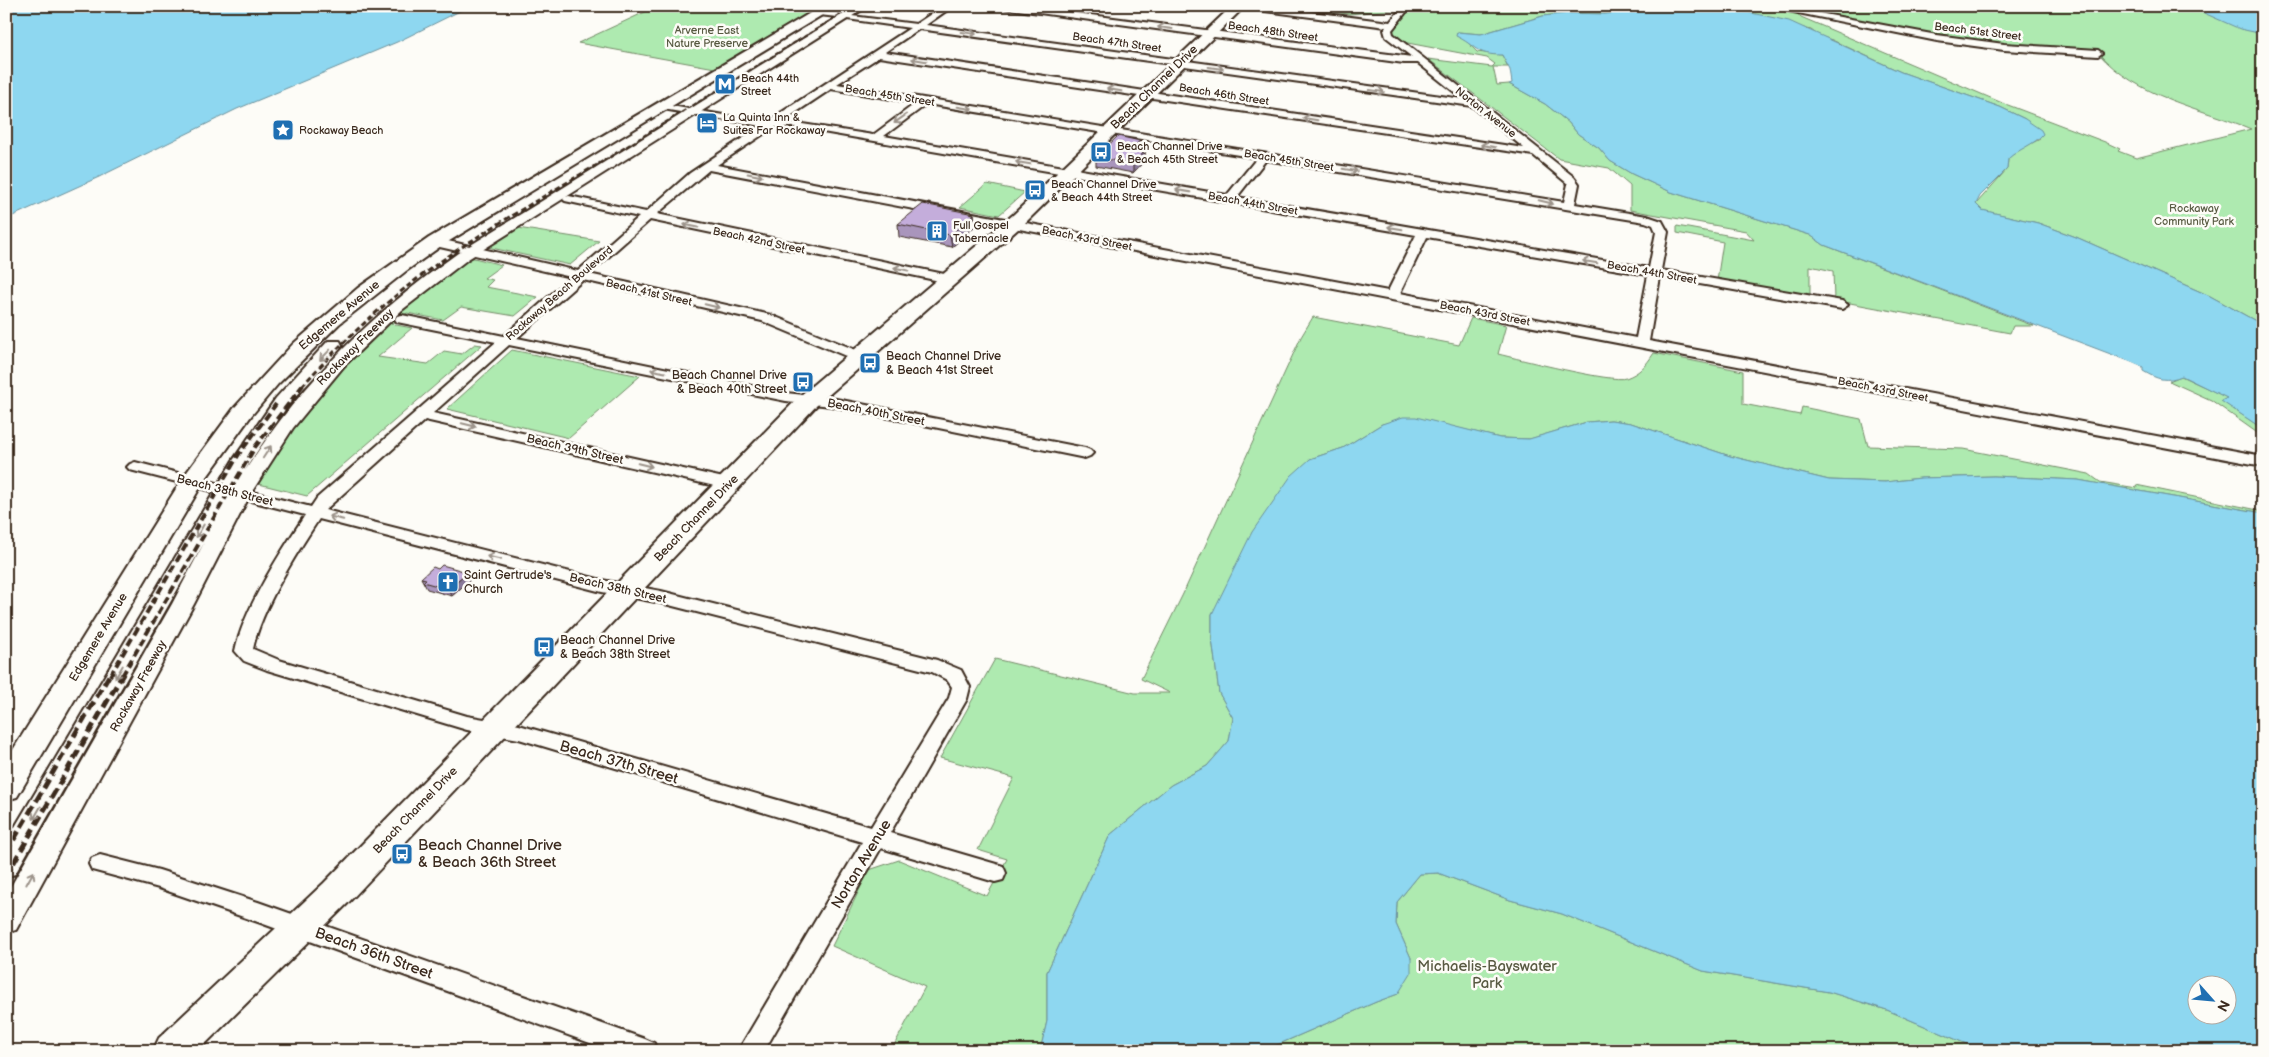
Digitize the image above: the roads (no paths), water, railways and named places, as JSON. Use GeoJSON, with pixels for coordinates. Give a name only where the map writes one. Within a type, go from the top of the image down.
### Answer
{"type":"FeatureCollection","features":[{"type":"Feature","properties":{"kind":"main road","name":"Beach Channel Drive"},"geometry":{"type":"LineString","coordinates":[[172,1051],[302,927],[808,400],[1013,224],[1239,6]]}},
{"type":"Feature","properties":{"kind":"main road","name":"Edgemere Avenue"},"geometry":{"type":"LineString","coordinates":[[6,788],[192,481],[234,420],[294,353],[350,303],[435,242],[663,106],[837,11]]}},
{"type":"Feature","properties":{"kind":"street","name":"Rockaway Freeway"},"geometry":{"type":"LineString","coordinates":[[6,921],[184,602],[233,491],[268,420],[314,365],[378,306],[414,277],[464,249],[688,111],[837,11],[864,6]]}},
{"type":"Feature","properties":{"kind":"street","name":"Rockaway Beach Boulevard"},"geometry":{"type":"LineString","coordinates":[[244,651],[244,640],[250,626],[314,512],[422,414],[690,178],[950,6]]}},
{"type":"Feature","properties":{"kind":"street","name":"Beach 48th Street"},"geometry":{"type":"LineString","coordinates":[[1002,6],[1421,60]]}},
{"type":"Feature","properties":{"kind":"street"},"geometry":{"type":"LineString","coordinates":[[1243,6],[1392,25],[1407,6]]}},
{"type":"Feature","properties":{"kind":"street","name":"Beach 51st Street"},"geometry":{"type":"LineString","coordinates":[[1767,6],[1943,39],[2004,47],[2098,53]]}},
{"type":"Feature","properties":{"kind":"street","name":"Beach 47th Street"},"geometry":{"type":"LineString","coordinates":[[837,11],[921,26],[1474,103]]}},
{"type":"Feature","properties":{"kind":"street","name":"Norton Avenue"},"geometry":{"type":"LineString","coordinates":[[1392,25],[1388,31],[1389,35],[1573,183],[1569,206]]}},
{"type":"Feature","properties":{"kind":"street","name":"Beach 46th Street"},"geometry":{"type":"LineString","coordinates":[[879,54],[1536,152]]}},
{"type":"Feature","properties":{"kind":"street","name":"Beach 45th Street"},"geometry":{"type":"LineString","coordinates":[[831,86],[1636,216],[1658,223],[1662,232],[1655,273]]}},
{"type":"Feature","properties":{"kind":"street"},"geometry":{"type":"LineString","coordinates":[[875,138],[925,101]]}},
{"type":"Feature","properties":{"kind":"street","name":"Beach 44th Street"},"geometry":{"type":"LineString","coordinates":[[663,106],[752,123],[794,124],[1842,305]]}},
{"type":"Feature","properties":{"kind":"street"},"geometry":{"type":"LineString","coordinates":[[1230,199],[1264,156]]}},
{"type":"Feature","properties":{"kind":"street","name":"Beach 43rd Street"},"geometry":{"type":"LineString","coordinates":[[707,166],[2263,461]]}},
{"type":"Feature","properties":{"kind":"street","name":"Beach 42nd Street"},"geometry":{"type":"LineString","coordinates":[[569,199],[949,279]]}},
{"type":"Feature","properties":{"kind":"street"},"geometry":{"type":"LineString","coordinates":[[1392,296],[1423,233]]}},
{"type":"Feature","properties":{"kind":"street","name":"Beach 41st Street"},"geometry":{"type":"LineString","coordinates":[[435,242],[772,320],[858,356]]}},
{"type":"Feature","properties":{"kind":"street"},"geometry":{"type":"LineString","coordinates":[[1642,343],[1655,273]]}},
{"type":"Feature","properties":{"kind":"street","name":"Beach 40th Street"},"geometry":{"type":"LineString","coordinates":[[402,319],[786,397],[831,402],[1085,453]]}},
{"type":"Feature","properties":{"kind":"street","name":"Beach 39th Street"},"geometry":{"type":"LineString","coordinates":[[422,414],[728,484]]}},
{"type":"Feature","properties":{"kind":"street","name":"Beach 38th Street"},"geometry":{"type":"LineString","coordinates":[[135,467],[937,667],[954,675]]}},
{"type":"Feature","properties":{"kind":"street","name":"Rockaway Freeway"},"geometry":{"type":"LineString","coordinates":[[6,866],[233,491]]}},
{"type":"Feature","properties":{"kind":"street","name":"Beach 37th Street"},"geometry":{"type":"LineString","coordinates":[[244,651],[250,656],[273,665],[467,722],[495,727],[995,873]]}},
{"type":"Feature","properties":{"kind":"street","name":"Norton Avenue"},"geometry":{"type":"LineString","coordinates":[[750,1051],[958,699],[961,687],[954,675]]}},
{"type":"Feature","properties":{"kind":"street","name":"Beach 36th Street"},"geometry":{"type":"LineString","coordinates":[[100,864],[159,879],[302,927],[645,1051]]}},
{"type":"Feature","properties":{"kind":"water"},"geometry":{"type":"Polygon","coordinates":[[[6,6],[470,6],[397,42],[237,109],[99,177],[6,219],[6,6]]]}},
{"type":"Feature","properties":{"kind":"water"},"geometry":{"type":"Polygon","coordinates":[[[2188,6],[2263,6],[2263,34],[2240,29],[2188,6]]]}},
{"type":"Feature","properties":{"kind":"water"},"geometry":{"type":"Polygon","coordinates":[[[1665,7],[1737,10],[1789,21],[1901,72],[2000,107],[2025,119],[2041,130],[2043,134],[2039,138],[2008,159],[2007,169],[1980,196],[1976,204],[1982,210],[2038,223],[2076,237],[2210,296],[2263,325],[2263,429],[2221,401],[2227,398],[2182,376],[2171,379],[2158,378],[2143,371],[2143,367],[2129,361],[1824,245],[1810,235],[1671,192],[1632,174],[1610,161],[1599,148],[1578,134],[1568,122],[1545,104],[1509,84],[1512,83],[1510,70],[1502,55],[1481,52],[1456,36],[1457,32],[1481,34],[1543,16],[1570,13],[1605,14],[1665,7]]]}},
{"type":"Feature","properties":{"kind":"water"},"geometry":{"type":"Polygon","coordinates":[[[1403,417],[1416,417],[1500,438],[1529,439],[1587,422],[1611,420],[1631,423],[1730,456],[1829,480],[1885,482],[1921,478],[1994,476],[2078,480],[2263,513],[2263,1051],[1983,1051],[1887,1010],[1829,992],[1703,971],[1562,914],[1510,900],[1438,873],[1420,874],[1397,902],[1396,924],[1411,958],[1411,973],[1398,994],[1263,1051],[1040,1051],[1047,1021],[1047,972],[1110,835],[1171,785],[1207,766],[1229,741],[1233,718],[1219,693],[1212,638],[1212,614],[1252,532],[1291,476],[1310,459],[1343,448],[1382,424],[1403,417]]]}},
{"type":"Feature","properties":{"kind":"railway"},"geometry":{"type":"LineString","coordinates":[[593,167],[854,6]]}},
{"type":"Feature","properties":{"kind":"railway"},"geometry":{"type":"LineString","coordinates":[[302,386],[356,331],[414,281],[473,240],[595,166]]}},
{"type":"Feature","properties":{"kind":"railway"},"geometry":{"type":"LineString","coordinates":[[122,676],[255,447],[303,385]]}},
{"type":"Feature","properties":{"kind":"railway"},"geometry":{"type":"LineString","coordinates":[[110,676],[239,454],[276,404]]}},
{"type":"Feature","properties":{"kind":"railway"},"geometry":{"type":"LineString","coordinates":[[6,853],[110,674]]}},
{"type":"Feature","properties":{"kind":"railway"},"geometry":{"type":"LineString","coordinates":[[6,876],[123,674]]}},
{"type":"Feature","properties":{"kind":"place","name":"Beach 44th Street"},"geometry":{"type":"Point","coordinates":[725,84]}},
{"type":"Feature","properties":{"kind":"place","name":"La Quinta Inn & Suites Far Rockaway"},"geometry":{"type":"Point","coordinates":[707,123]}},
{"type":"Feature","properties":{"kind":"place","name":"Rockaway Beach"},"geometry":{"type":"Point","coordinates":[283,130]}},
{"type":"Feature","properties":{"kind":"place","name":"Beach Channel Drive & Beach 45th Street"},"geometry":{"type":"Point","coordinates":[1101,152]}},
{"type":"Feature","properties":{"kind":"place","name":"Beach Channel Drive & Beach 44th Street"},"geometry":{"type":"Point","coordinates":[1035,190]}},
{"type":"Feature","properties":{"kind":"place","name":"Full Gospel Tabernacle"},"geometry":{"type":"Point","coordinates":[937,231]}},
{"type":"Feature","properties":{"kind":"place","name":"Beach Channel Drive & Beach 41st Street"},"geometry":{"type":"Point","coordinates":[870,363]}},
{"type":"Feature","properties":{"kind":"place","name":"Beach Channel Drive & Beach 40th Street"},"geometry":{"type":"Point","coordinates":[803,382]}},
{"type":"Feature","properties":{"kind":"place","name":"Saint Gertrude's Church"},"geometry":{"type":"Point","coordinates":[448,582]}},
{"type":"Feature","properties":{"kind":"place","name":"Beach Channel Drive & Beach 38th Street"},"geometry":{"type":"Point","coordinates":[544,647]}},
{"type":"Feature","properties":{"kind":"place","name":"Beach Channel Drive & Beach 36th Street"},"geometry":{"type":"Point","coordinates":[402,854]}},
{"type":"Feature","properties":{"kind":"park label","name":"Arverne East Nature Preserve"},"geometry":{"type":"Point","coordinates":[707,36]}},
{"type":"Feature","properties":{"kind":"park label","name":"Rockaway Community Park"},"geometry":{"type":"Point","coordinates":[2194,214]}},
{"type":"Feature","properties":{"kind":"park label","name":"Michaelis-Bayswater Park"},"geometry":{"type":"Point","coordinates":[1487,974]}}]}
